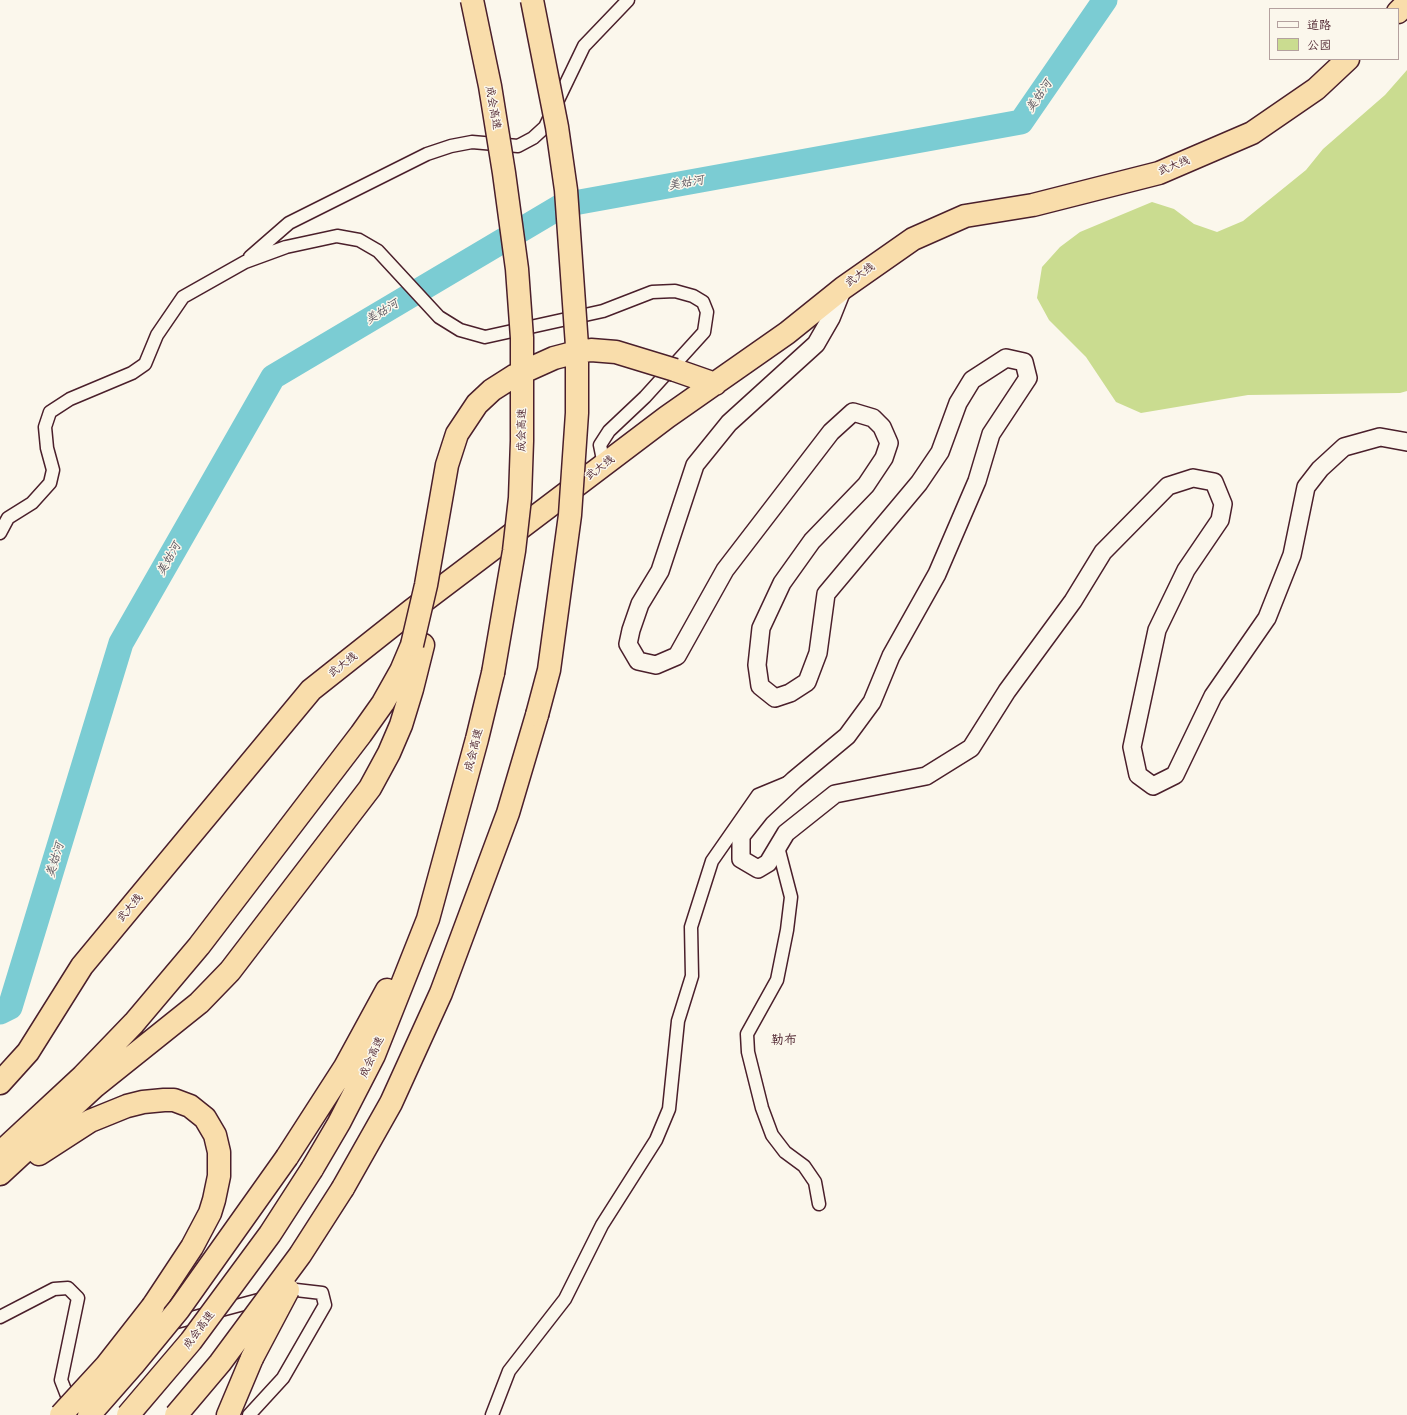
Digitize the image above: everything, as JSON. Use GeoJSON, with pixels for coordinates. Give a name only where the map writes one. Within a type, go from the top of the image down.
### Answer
{"type":"FeatureCollection","features":[{"type":"Feature","properties":{"kind":"highway","name":"成会高速"},"geometry":{"type":"LineString","coordinates":[[128,1415],[191,1341],[270,1234],[312,1169],[339,1123],[374,1055],[428,919],[450,842],[493,673],[514,551],[520,498],[522,441],[522,338],[517,269],[504,173],[490,86],[472,0]]}},
{"type":"Feature","properties":{"kind":"highway"},"geometry":{"type":"LineString","coordinates":[[176,1415],[220,1363],[300,1255],[343,1188],[391,1103],[441,993],[508,813],[549,670],[570,515],[577,413],[577,346],[566,190],[557,127],[532,0]]}},
{"type":"Feature","properties":{"kind":"highway"},"geometry":{"type":"LineString","coordinates":[[1399,11],[1407,3]]}},
{"type":"Feature","properties":{"kind":"highway","name":"武大线"},"geometry":{"type":"LineString","coordinates":[[0,1083],[28,1052],[82,966],[311,690],[412,610],[607,463],[787,333],[843,288],[914,239],[965,216],[1033,205],[1159,173],[1252,133],[1316,89],[1347,60]]}},
{"type":"Feature","properties":{"kind":"highway"},"geometry":{"type":"LineString","coordinates":[[0,1174],[94,1087],[199,1003],[230,971],[370,788],[401,725],[417,645],[442,484],[451,449],[465,420],[477,404],[492,390],[514,376],[554,358],[591,350],[616,352],[715,384]]}},
{"type":"Feature","properties":{"kind":"highway"},"geometry":{"type":"LineString","coordinates":[[0,1153],[83,1076],[134,1023],[168,984],[223,915],[361,734],[383,703],[400,671],[417,645]]}},
{"type":"Feature","properties":{"kind":"highway"},"geometry":{"type":"LineString","coordinates":[[89,1415],[134,1365],[179,1309],[287,1157],[345,1067],[412,941],[450,842]]}},
{"type":"Feature","properties":{"kind":"highway"},"geometry":{"type":"LineString","coordinates":[[0,1181],[78,1129],[102,1116],[127,1106],[154,1100],[174,1100],[190,1106],[205,1118],[215,1135],[219,1152],[219,1176],[214,1200],[207,1218],[192,1247],[153,1306],[106,1366],[62,1415]]}},
{"type":"Feature","properties":{"kind":"highway"},"geometry":{"type":"LineString","coordinates":[[228,1415],[252,1358],[331,1207]]}},
{"type":"Feature","properties":{"kind":"street"},"geometry":{"type":"LineString","coordinates":[[245,262],[289,223],[427,154],[451,146],[472,142],[518,146],[533,138],[544,127],[584,46],[628,0]]}},
{"type":"Feature","properties":{"kind":"street"},"geometry":{"type":"LineString","coordinates":[[0,533],[8,518],[32,503],[50,483],[53,470],[47,448],[45,427],[50,412],[70,399],[132,373],[145,364],[158,335],[183,297],[245,262],[286,247],[337,236],[359,240],[378,251],[439,317],[460,330],[485,337],[603,311],[652,292],[675,291],[693,296],[703,302],[707,312],[704,332],[650,391],[609,431],[600,445],[602,455],[607,463]]}},
{"type":"Feature","properties":{"kind":"street"},"geometry":{"type":"LineString","coordinates":[[843,288],[831,318],[816,344],[729,423],[695,465],[660,571],[640,604],[631,630],[628,644],[638,661],[656,665],[677,656],[725,570],[831,432],[853,412],[873,418],[882,427],[889,443],[884,458],[866,485],[808,547],[782,583],[761,628],[758,665],[760,686],[775,698],[790,693],[806,682],[818,654],[826,594],[919,483],[940,452],[958,403],[972,380],[1006,358],[1024,362],[1028,378],[991,434],[977,481],[937,574],[891,656],[872,702],[847,736],[794,780],[760,812],[741,836],[741,859],[758,869],[768,863],[786,833],[835,794],[926,776],[971,748],[1007,692],[1073,600],[1103,552],[1168,486],[1194,478],[1214,482],[1223,504],[1220,520],[1186,570],[1157,630],[1132,747],[1138,775],[1153,786],[1175,775],[1214,696],[1267,618],[1292,555],[1306,487],[1320,469],[1344,447],[1380,437],[1407,442]]}},
{"type":"Feature","properties":{"kind":"street"},"geometry":{"type":"LineString","coordinates":[[492,1415],[509,1371],[565,1299],[602,1225],[656,1140],[669,1109],[678,1021],[692,976],[691,927],[712,861],[758,795],[794,780]]}},
{"type":"Feature","properties":{"kind":"street"},"geometry":{"type":"LineString","coordinates":[[778,847],[790,898],[787,930],[777,980],[747,1034],[748,1052],[762,1108],[772,1135],[785,1152],[804,1166],[808,1171],[815,1182],[819,1204]]}},
{"type":"Feature","properties":{"kind":"street"},"geometry":{"type":"LineString","coordinates":[[0,1317],[54,1289],[68,1288],[78,1298],[61,1380],[68,1398],[81,1398],[119,1344],[151,1328],[296,1290],[322,1293],[325,1305],[284,1378],[249,1415]]}},
{"type":"Feature","properties":{"kind":"green space"},"geometry":{"type":"Polygon","coordinates":[[[1407,70],[1407,391],[1400,393],[1248,395],[1141,413],[1116,402],[1086,357],[1049,320],[1037,298],[1042,267],[1060,247],[1080,232],[1152,202],[1174,209],[1194,224],[1217,232],[1243,221],[1306,170],[1323,149],[1385,95],[1407,70]]]}},
{"type":"Feature","properties":{"kind":"waterway","name":"美姑河"},"geometry":{"type":"LineString","coordinates":[[0,1012],[10,1007],[121,643],[273,377],[563,205],[1021,122],[1105,0]]}},
{"type":"Feature","properties":{"kind":"district","name":"勒布"},"geometry":{"type":"Point","coordinates":[784,1040]}}]}
